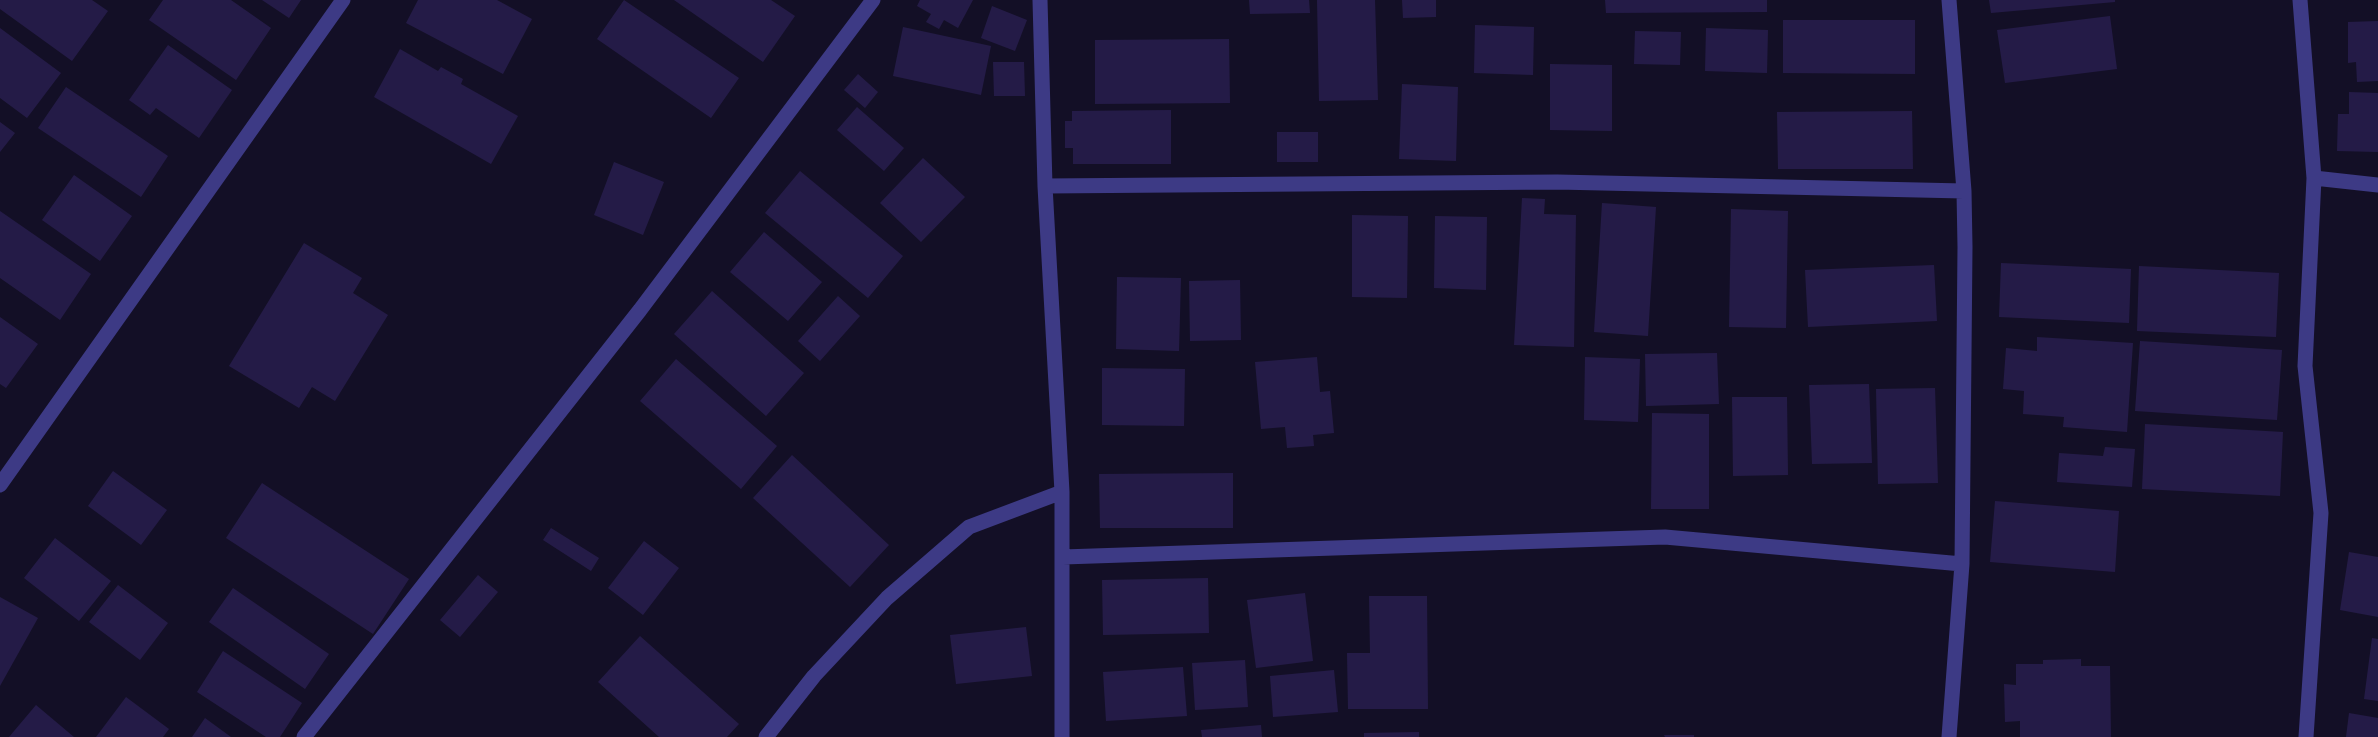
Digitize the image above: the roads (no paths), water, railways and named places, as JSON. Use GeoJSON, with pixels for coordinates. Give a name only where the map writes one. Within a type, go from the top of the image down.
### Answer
{"type":"FeatureCollection","features":[{"type":"Feature","properties":{"kind":"street"},"geometry":{"type":"LineString","coordinates":[[0,485],[343,0]]}},
{"type":"Feature","properties":{"kind":"street"},"geometry":{"type":"LineString","coordinates":[[304,737],[640,310],[873,0]]}},
{"type":"Feature","properties":{"kind":"street"},"geometry":{"type":"LineString","coordinates":[[1040,0],[1045,186],[1064,557],[1062,737]]}},
{"type":"Feature","properties":{"kind":"street"},"geometry":{"type":"LineString","coordinates":[[1949,0],[1964,191],[1962,564],[1949,737]]}},
{"type":"Feature","properties":{"kind":"street"},"geometry":{"type":"LineString","coordinates":[[2300,0],[2314,177],[2305,366],[2321,513],[2306,737]]}},
{"type":"Feature","properties":{"kind":"street"},"geometry":{"type":"LineString","coordinates":[[2314,177],[2378,185]]}},
{"type":"Feature","properties":{"kind":"street"},"geometry":{"type":"LineString","coordinates":[[1045,186],[1557,182],[1964,191]]}},
{"type":"Feature","properties":{"kind":"street"},"geometry":{"type":"LineString","coordinates":[[766,737],[814,676],[887,598],[969,527],[1062,492]]}},
{"type":"Feature","properties":{"kind":"street"},"geometry":{"type":"LineString","coordinates":[[1064,557],[1665,537],[1962,564]]}}]}
